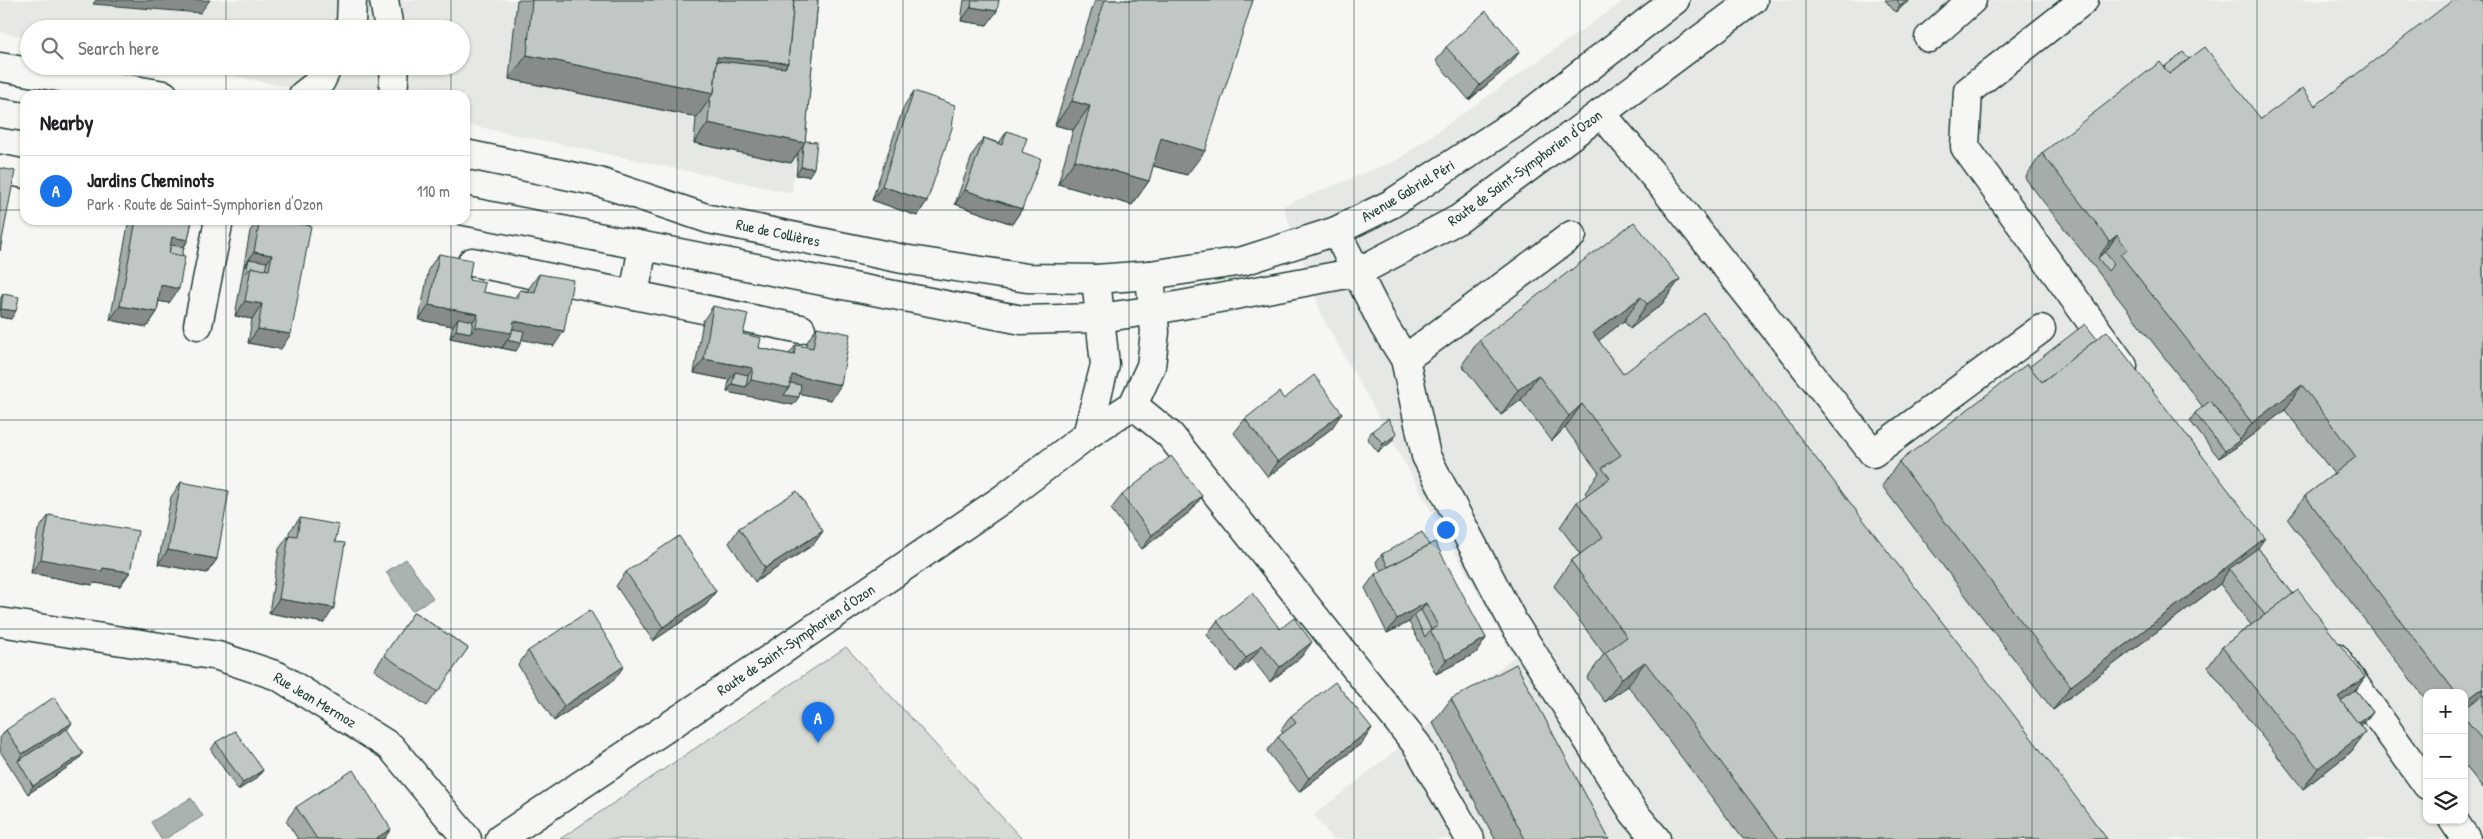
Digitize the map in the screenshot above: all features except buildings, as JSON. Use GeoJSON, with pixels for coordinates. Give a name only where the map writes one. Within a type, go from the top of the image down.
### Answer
{"type":"FeatureCollection","features":[{"type":"Feature","properties":{"kind":"main road"},"geometry":{"type":"LineString","coordinates":[[351,20],[352,0]]}},
{"type":"Feature","properties":{"kind":"main road"},"geometry":{"type":"LineString","coordinates":[[384,0],[387,20]]}},
{"type":"Feature","properties":{"kind":"main road","name":"Avenue Gabriel Péri"},"geometry":{"type":"LineString","coordinates":[[1096,279],[1150,275],[1243,261],[1336,232],[1416,189],[1529,114],[1675,0]]}},
{"type":"Feature","properties":{"kind":"main road","name":"Route de Saint-Symphorien d'Ozon"},"geometry":{"type":"LineString","coordinates":[[1100,318],[1155,310],[1358,272],[1459,219],[1753,0]]}},
{"type":"Feature","properties":{"kind":"main road"},"geometry":{"type":"LineString","coordinates":[[1929,38],[1972,0]]}},
{"type":"Feature","properties":{"kind":"main road"},"geometry":{"type":"LineString","coordinates":[[2084,0],[1968,90],[1965,147],[2140,389]]}},
{"type":"Feature","properties":{"kind":"main road"},"geometry":{"type":"LineString","coordinates":[[0,67],[20,70]]}},
{"type":"Feature","properties":{"kind":"main road"},"geometry":{"type":"LineString","coordinates":[[47,75],[135,90]]}},
{"type":"Feature","properties":{"kind":"main road"},"geometry":{"type":"LineString","coordinates":[[309,90],[321,81],[324,75]]}},
{"type":"Feature","properties":{"kind":"main road"},"geometry":{"type":"LineString","coordinates":[[393,90],[394,75]]}},
{"type":"Feature","properties":{"kind":"main road"},"geometry":{"type":"LineString","coordinates":[[0,113],[20,116]]}},
{"type":"Feature","properties":{"kind":"main road"},"geometry":{"type":"LineString","coordinates":[[1601,113],[1670,196],[1873,453],[2040,329]]}},
{"type":"Feature","properties":{"kind":"main road","name":"Rue de Collières"},"geometry":{"type":"LineString","coordinates":[[470,155],[599,182],[709,219],[904,260],[1027,278],[1096,279]]}},
{"type":"Feature","properties":{"kind":"main road"},"geometry":{"type":"LineString","coordinates":[[0,169],[20,173]]}},
{"type":"Feature","properties":{"kind":"main road"},"geometry":{"type":"LineString","coordinates":[[470,212],[1022,320],[1100,318]]}},
{"type":"Feature","properties":{"kind":"main road"},"geometry":{"type":"LineString","coordinates":[[198,325],[218,225]]}},
{"type":"Feature","properties":{"kind":"main road"},"geometry":{"type":"LineString","coordinates":[[1336,232],[1384,326],[1406,359],[1426,456],[1513,622],[1634,813],[1656,839]]}},
{"type":"Feature","properties":{"kind":"main road"},"geometry":{"type":"LineString","coordinates":[[1406,359],[1572,235]]}},
{"type":"Feature","properties":{"kind":"main road"},"geometry":{"type":"LineString","coordinates":[[634,295],[643,246]]}},
{"type":"Feature","properties":{"kind":"main road"},"geometry":{"type":"LineString","coordinates":[[472,262],[802,329]]}},
{"type":"Feature","properties":{"kind":"main road"},"geometry":{"type":"LineString","coordinates":[[1150,275],[1155,310],[1155,332],[1151,366],[1133,405],[1170,435],[1390,710],[1417,746],[1470,839]]}},
{"type":"Feature","properties":{"kind":"main road"},"geometry":{"type":"LineString","coordinates":[[1087,435],[1105,364],[1096,279]]}},
{"type":"Feature","properties":{"kind":"main road","name":"Route de Saint-Symphorien d'Ozon"},"geometry":{"type":"LineString","coordinates":[[500,839],[996,503],[1087,435],[1133,405]]}},
{"type":"Feature","properties":{"kind":"main road","name":"Rue Jean Mermoz"},"geometry":{"type":"LineString","coordinates":[[0,622],[218,656],[278,676],[391,747],[468,839]]}},
{"type":"Feature","properties":{"kind":"main road"},"geometry":{"type":"LineString","coordinates":[[2322,640],[2423,779]]}},
{"type":"Feature","properties":{"kind":"main road"},"geometry":{"type":"LineString","coordinates":[[2455,824],[2466,839]]}},
{"type":"Feature","properties":{"kind":"shaded area"},"geometry":{"type":"Polygon","coordinates":[[[0,0],[810,0],[792,193],[470,125],[470,90],[303,90],[229,75],[470,75],[470,20],[20,20],[20,36],[0,32],[0,0]]]}},
{"type":"Feature","properties":{"kind":"shaded area"},"geometry":{"type":"Polygon","coordinates":[[[1625,0],[2483,0],[2483,839],[1333,839],[1314,815],[1514,657],[1323,318],[1283,206],[1397,160],[1625,0]]]}},
{"type":"Feature","properties":{"kind":"shaded area"},"geometry":{"type":"Polygon","coordinates":[[[406,559],[433,598],[412,611],[386,572],[406,559]]]}},
{"type":"Feature","properties":{"kind":"shaded area"},"geometry":{"type":"Polygon","coordinates":[[[846,647],[1022,839],[560,839],[846,647]]]}},
{"type":"Feature","properties":{"kind":"shaded area"},"geometry":{"type":"Polygon","coordinates":[[[191,798],[203,816],[165,839],[161,839],[151,822],[191,798]]]}},
{"type":"Feature","properties":{"kind":"place","name":"Jardins Cheminots"},"geometry":{"type":"Point","coordinates":[818,743]}}]}
